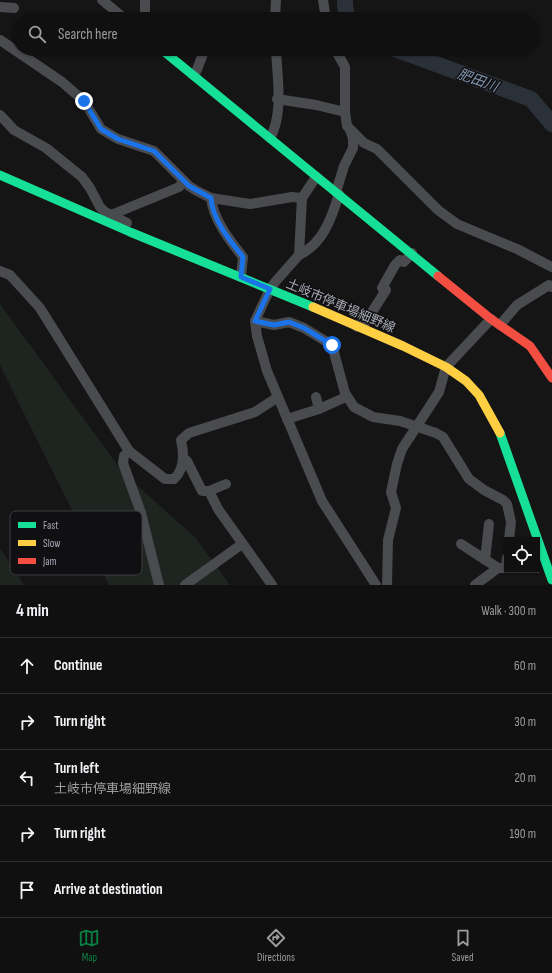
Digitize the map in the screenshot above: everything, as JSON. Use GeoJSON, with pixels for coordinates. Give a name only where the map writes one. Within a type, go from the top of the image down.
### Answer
{"type":"FeatureCollection","features":[{"type":"Feature","properties":{"kind":"main road"},"geometry":{"type":"LineString","coordinates":[[170,56],[495,322],[530,346],[552,378]]}},
{"type":"Feature","properties":{"kind":"main road","name":"土岐市停車場細野線"},"geometry":{"type":"LineString","coordinates":[[0,175],[145,238],[358,327],[446,367],[466,380],[479,395],[492,415],[502,436],[552,580]]}},
{"type":"Feature","properties":{"kind":"street"},"geometry":{"type":"LineString","coordinates":[[102,0],[117,12]]}},
{"type":"Feature","properties":{"kind":"street"},"geometry":{"type":"LineString","coordinates":[[145,0],[145,12]]}},
{"type":"Feature","properties":{"kind":"street"},"geometry":{"type":"LineString","coordinates":[[275,12],[276,0]]}},
{"type":"Feature","properties":{"kind":"street"},"geometry":{"type":"LineString","coordinates":[[323,0],[325,12]]}},
{"type":"Feature","properties":{"kind":"street"},"geometry":{"type":"LineString","coordinates":[[0,6],[14,8]]}},
{"type":"Feature","properties":{"kind":"street"},"geometry":{"type":"LineString","coordinates":[[0,40],[12,48]]}},
{"type":"Feature","properties":{"kind":"street"},"geometry":{"type":"LineString","coordinates":[[24,56],[62,82],[84,101],[101,129],[118,139],[154,151],[184,181],[197,191],[211,198],[250,204],[292,197],[302,198]]}},
{"type":"Feature","properties":{"kind":"street"},"geometry":{"type":"LineString","coordinates":[[193,75],[196,72],[202,56]]}},
{"type":"Feature","properties":{"kind":"street"},"geometry":{"type":"LineString","coordinates":[[270,138],[275,130],[278,115],[276,56]]}},
{"type":"Feature","properties":{"kind":"street"},"geometry":{"type":"LineString","coordinates":[[339,56],[345,67],[345,112],[347,126],[364,143],[377,149],[438,210],[457,224],[518,249],[552,267]]}},
{"type":"Feature","properties":{"kind":"street"},"geometry":{"type":"LineString","coordinates":[[277,99],[316,105],[345,112]]}},
{"type":"Feature","properties":{"kind":"street"},"geometry":{"type":"LineString","coordinates":[[0,115],[14,130],[46,148],[82,177],[90,188],[100,208],[142,230],[145,238]]}},
{"type":"Feature","properties":{"kind":"street"},"geometry":{"type":"LineString","coordinates":[[350,129],[353,138],[352,148],[344,166],[331,220],[326,229],[308,251],[299,255],[276,281],[270,289],[255,321],[257,336],[267,371],[322,501],[376,585]]}},
{"type":"Feature","properties":{"kind":"street"},"geometry":{"type":"LineString","coordinates":[[299,255],[302,198],[316,177]]}},
{"type":"Feature","properties":{"kind":"street"},"geometry":{"type":"LineString","coordinates":[[111,215],[180,187],[184,181]]}},
{"type":"Feature","properties":{"kind":"street"},"geometry":{"type":"LineString","coordinates":[[211,198],[223,229],[243,257],[241,277]]}},
{"type":"Feature","properties":{"kind":"street"},"geometry":{"type":"LineString","coordinates":[[358,327],[361,323],[365,323],[386,290],[382,288],[395,265],[400,260],[404,262],[412,253]]}},
{"type":"Feature","properties":{"kind":"street"},"geometry":{"type":"LineString","coordinates":[[0,271],[10,275],[40,308],[129,451],[165,479],[174,479],[180,474],[183,458],[181,440],[188,433],[255,412],[278,397]]}},
{"type":"Feature","properties":{"kind":"street"},"geometry":{"type":"LineString","coordinates":[[387,585],[388,540],[396,508],[391,492],[392,481],[402,449],[439,392],[446,367],[495,322],[517,305],[549,285],[552,287]]}},
{"type":"Feature","properties":{"kind":"street"},"geometry":{"type":"LineString","coordinates":[[255,321],[274,325],[289,322],[304,328],[332,345],[346,397],[360,411],[373,417],[393,420],[436,433],[443,437],[469,479],[484,490],[504,500],[507,504],[511,522],[509,537]]}},
{"type":"Feature","properties":{"kind":"street"},"geometry":{"type":"LineString","coordinates":[[316,397],[319,409]]}},
{"type":"Feature","properties":{"kind":"street"},"geometry":{"type":"LineString","coordinates":[[288,419],[319,409],[346,397]]}},
{"type":"Feature","properties":{"kind":"street"},"geometry":{"type":"LineString","coordinates":[[129,451],[124,456],[123,463],[140,511]]}},
{"type":"Feature","properties":{"kind":"street"},"geometry":{"type":"LineString","coordinates":[[183,458],[187,461],[202,491],[208,491],[226,484]]}},
{"type":"Feature","properties":{"kind":"street"},"geometry":{"type":"LineString","coordinates":[[208,491],[218,509],[270,584]]}},
{"type":"Feature","properties":{"kind":"street"},"geometry":{"type":"LineString","coordinates":[[142,517],[158,585]]}},
{"type":"Feature","properties":{"kind":"street"},"geometry":{"type":"LineString","coordinates":[[486,560],[489,524]]}},
{"type":"Feature","properties":{"kind":"street"},"geometry":{"type":"LineString","coordinates":[[185,585],[242,544]]}},
{"type":"Feature","properties":{"kind":"street"},"geometry":{"type":"LineString","coordinates":[[461,544],[486,560],[504,566]]}},
{"type":"Feature","properties":{"kind":"street"},"geometry":{"type":"LineString","coordinates":[[475,585],[504,566]]}},
{"type":"Feature","properties":{"kind":"street"},"geometry":{"type":"LineString","coordinates":[[540,567],[548,567]]}},
{"type":"Feature","properties":{"kind":"shaded area"},"geometry":{"type":"Polygon","coordinates":[[[0,304],[124,474],[195,537],[230,585],[109,585],[104,575],[142,575],[142,511],[72,511],[0,365],[0,304]]]}},
{"type":"Feature","properties":{"kind":"shaded area"},"geometry":{"type":"Polygon","coordinates":[[[0,548],[10,563],[10,575],[18,575],[24,585],[0,585],[0,548]]]}},
{"type":"Feature","properties":{"kind":"waterway","name":"肥田川"},"geometry":{"type":"LineString","coordinates":[[345,0],[346,12]]}},
{"type":"Feature","properties":{"kind":"waterway","name":"肥田川"},"geometry":{"type":"LineString","coordinates":[[414,56],[531,99],[552,124]]}},
{"type":"Feature","properties":{"kind":"traffic: fast"},"geometry":{"type":"LineString","coordinates":[[170,56],[438,276]]}},
{"type":"Feature","properties":{"kind":"traffic: fast"},"geometry":{"type":"LineString","coordinates":[[0,175],[130,232],[313,307]]}},
{"type":"Feature","properties":{"kind":"traffic: fast"},"geometry":{"type":"LineString","coordinates":[[500,433],[552,580]]}},
{"type":"Feature","properties":{"kind":"traffic: slow"},"geometry":{"type":"LineString","coordinates":[[313,307],[403,346],[446,367],[466,381],[479,395],[500,433]]}},
{"type":"Feature","properties":{"kind":"traffic: jam"},"geometry":{"type":"LineString","coordinates":[[438,276],[491,319],[530,346],[552,378]]}},
{"type":"Feature","properties":{"kind":"route"},"geometry":{"type":"LineString","coordinates":[[84,101],[101,129],[118,139],[154,151],[189,186],[211,198],[223,229],[243,257],[241,277],[270,289],[255,321],[268,325],[289,322],[304,328],[332,345]]}}]}
